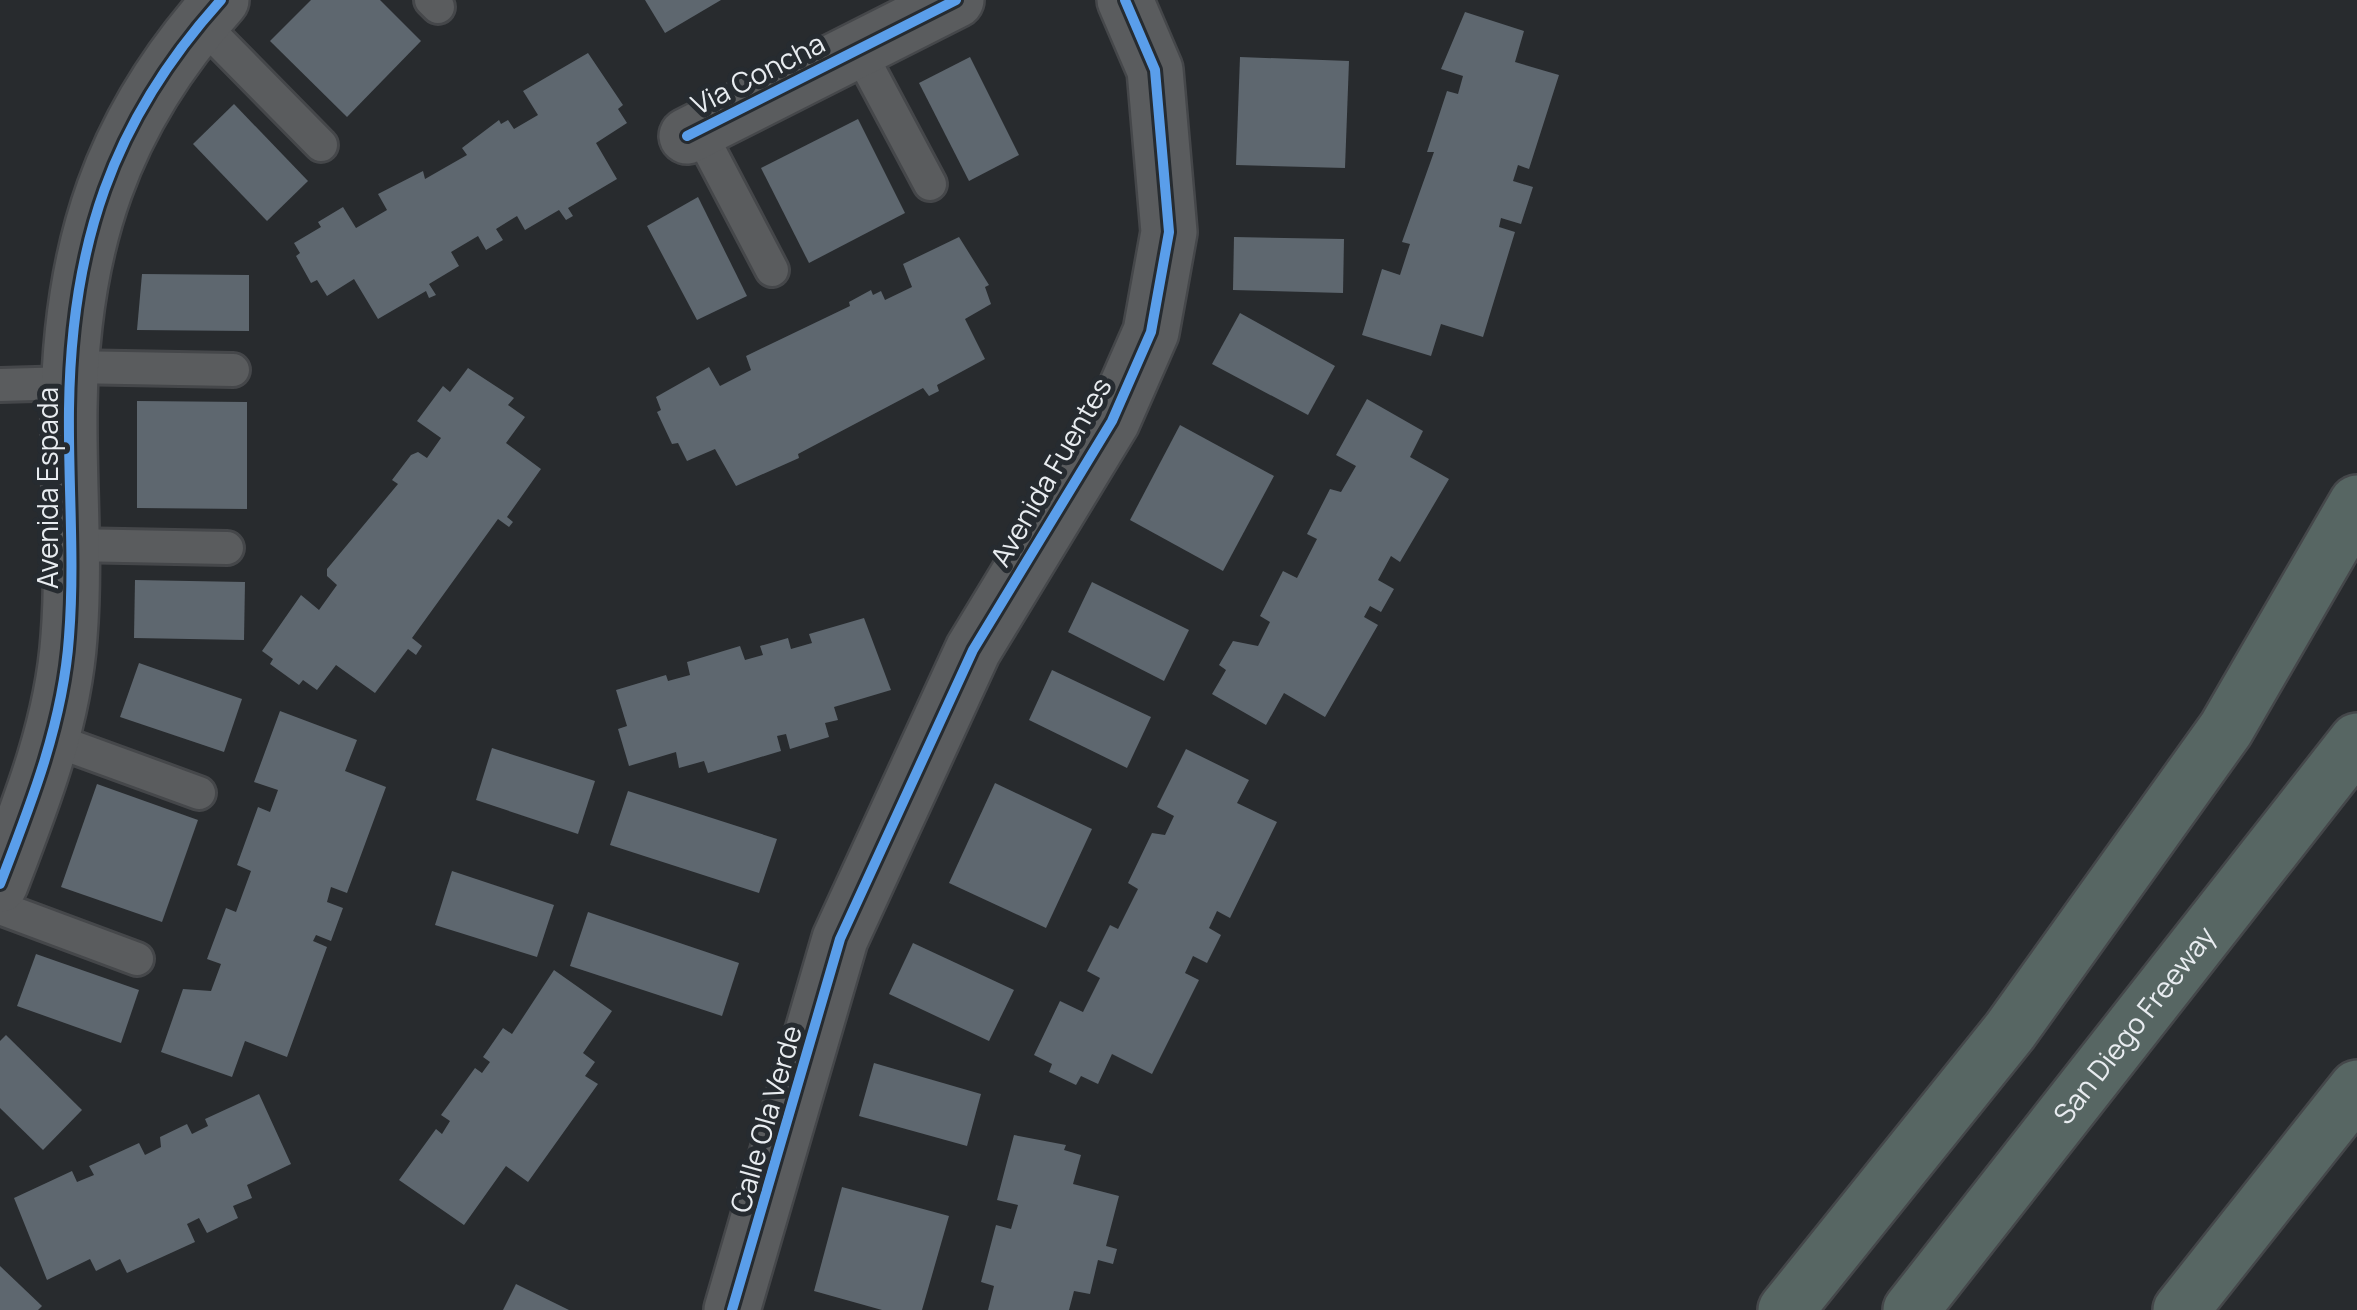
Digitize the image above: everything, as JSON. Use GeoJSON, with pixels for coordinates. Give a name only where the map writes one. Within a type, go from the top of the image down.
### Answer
{"type":"FeatureCollection","features":[{"type":"Feature","properties":{"kind":"highway"},"geometry":{"type":"LineString","coordinates":[[1786,1310],[2010,1031],[2226,730],[2357,504]]}},
{"type":"Feature","properties":{"kind":"highway","name":"San Diego Freeway"},"geometry":{"type":"LineString","coordinates":[[1912,1310],[2357,742]]}},
{"type":"Feature","properties":{"kind":"highway"},"geometry":{"type":"LineString","coordinates":[[2181,1310],[2357,1088]]}},
{"type":"Feature","properties":{"kind":"street","name":"Via Concha"},"geometry":{"type":"LineString","coordinates":[[693,132],[956,0]]}},
{"type":"Feature","properties":{"kind":"street","name":"Avenida Fuentes"},"geometry":{"type":"LineString","coordinates":[[840,939],[973,650],[1112,421],[1151,332],[1168,232],[1155,70],[1125,0]]}},
{"type":"Feature","properties":{"kind":"street","name":"Avenida Espada"},"geometry":{"type":"LineString","coordinates":[[0,884],[51,740],[69,639],[71,375],[78,294],[103,189],[131,121],[211,11]]}},
{"type":"Feature","properties":{"kind":"street","name":"Calle Ola Verde"},"geometry":{"type":"LineString","coordinates":[[732,1310],[840,939]]}},
{"type":"Feature","properties":{"kind":"lane"},"geometry":{"type":"LineString","coordinates":[[211,11],[321,145]]}},
{"type":"Feature","properties":{"kind":"lane"},"geometry":{"type":"LineString","coordinates":[[858,50],[930,184]]}},
{"type":"Feature","properties":{"kind":"lane"},"geometry":{"type":"LineString","coordinates":[[693,132],[772,270]]}},
{"type":"Feature","properties":{"kind":"lane"},"geometry":{"type":"LineString","coordinates":[[0,385],[71,375],[233,370]]}},
{"type":"Feature","properties":{"kind":"lane"},"geometry":{"type":"LineString","coordinates":[[72,545],[228,548]]}},
{"type":"Feature","properties":{"kind":"lane"},"geometry":{"type":"LineString","coordinates":[[51,740],[199,793]]}},
{"type":"Feature","properties":{"kind":"lane"},"geometry":{"type":"LineString","coordinates":[[0,908],[138,959]]}},
{"type":"Feature","properties":{"kind":"building"},"geometry":{"type":"Polygon","coordinates":[[[311,0],[380,0],[421,41],[347,117],[270,41],[311,0]]]}},
{"type":"Feature","properties":{"kind":"building"},"geometry":{"type":"Polygon","coordinates":[[[645,0],[721,0],[665,33],[645,0]]]}},
{"type":"Feature","properties":{"kind":"building"},"geometry":{"type":"Polygon","coordinates":[[[1465,12],[1524,31],[1515,62],[1559,75],[1529,169],[1518,165],[1513,181],[1533,187],[1521,224],[1501,218],[1499,227],[1515,232],[1483,337],[1441,324],[1431,356],[1362,335],[1382,269],[1400,275],[1410,244],[1402,242],[1434,152],[1427,152],[1447,91],[1458,94],[1463,76],[1441,69],[1465,12]]]}},
{"type":"Feature","properties":{"kind":"building"},"geometry":{"type":"Polygon","coordinates":[[[588,53],[623,105],[618,109],[627,123],[596,143],[617,179],[568,208],[573,216],[566,220],[559,210],[525,230],[517,216],[496,229],[503,240],[486,250],[478,236],[451,252],[459,266],[429,284],[436,295],[429,298],[426,291],[378,319],[354,279],[327,296],[317,280],[311,283],[296,256],[300,253],[294,243],[321,227],[318,222],[343,207],[356,228],[387,210],[378,194],[423,171],[425,179],[467,155],[462,148],[499,120],[501,124],[508,120],[514,129],[538,115],[523,91],[588,53]]]}},
{"type":"Feature","properties":{"kind":"building"},"geometry":{"type":"Polygon","coordinates":[[[970,57],[1019,155],[969,181],[919,83],[970,57]]]}},
{"type":"Feature","properties":{"kind":"building"},"geometry":{"type":"Polygon","coordinates":[[[1240,57],[1349,61],[1345,168],[1236,165],[1240,57]]]}},
{"type":"Feature","properties":{"kind":"building"},"geometry":{"type":"Polygon","coordinates":[[[234,104],[308,181],[267,221],[193,144],[234,104]]]}},
{"type":"Feature","properties":{"kind":"building"},"geometry":{"type":"Polygon","coordinates":[[[858,119],[905,213],[809,263],[761,168],[858,119]]]}},
{"type":"Feature","properties":{"kind":"building"},"geometry":{"type":"Polygon","coordinates":[[[698,197],[747,296],[697,320],[647,226],[698,197]]]}},
{"type":"Feature","properties":{"kind":"building"},"geometry":{"type":"Polygon","coordinates":[[[959,237],[989,285],[985,287],[991,304],[965,319],[985,359],[937,385],[939,391],[929,396],[923,388],[798,454],[799,458],[736,486],[715,449],[687,461],[678,443],[672,444],[657,412],[661,410],[656,397],[709,367],[720,386],[751,370],[746,356],[850,306],[849,302],[871,290],[873,295],[881,291],[885,300],[912,287],[903,264],[959,237]]]}},
{"type":"Feature","properties":{"kind":"building"},"geometry":{"type":"Polygon","coordinates":[[[1234,237],[1344,239],[1343,293],[1233,290],[1234,237]]]}},
{"type":"Feature","properties":{"kind":"building"},"geometry":{"type":"Polygon","coordinates":[[[142,274],[249,275],[249,331],[137,330],[142,274]]]}},
{"type":"Feature","properties":{"kind":"building"},"geometry":{"type":"Polygon","coordinates":[[[1240,313],[1335,366],[1308,415],[1212,364],[1240,313]]]}},
{"type":"Feature","properties":{"kind":"building"},"geometry":{"type":"Polygon","coordinates":[[[468,368],[514,398],[508,405],[525,417],[506,443],[541,469],[507,517],[513,522],[509,527],[498,519],[412,638],[422,646],[416,655],[408,649],[375,693],[336,665],[317,690],[303,680],[299,685],[270,664],[273,659],[262,651],[301,595],[319,610],[337,585],[327,576],[327,569],[398,484],[392,480],[411,455],[418,452],[427,458],[441,438],[417,421],[443,386],[450,392],[468,368]]]}},
{"type":"Feature","properties":{"kind":"building"},"geometry":{"type":"Polygon","coordinates":[[[1367,399],[1423,431],[1410,457],[1449,479],[1400,562],[1391,556],[1378,580],[1394,589],[1381,612],[1370,606],[1364,617],[1378,625],[1325,717],[1284,693],[1266,725],[1212,694],[1226,670],[1219,665],[1233,641],[1258,646],[1270,622],[1260,616],[1283,571],[1297,578],[1317,539],[1307,534],[1330,489],[1341,492],[1356,466],[1336,455],[1367,399]]]}},
{"type":"Feature","properties":{"kind":"building"},"geometry":{"type":"Polygon","coordinates":[[[137,401],[247,402],[247,509],[137,508],[137,401]]]}},
{"type":"Feature","properties":{"kind":"building"},"geometry":{"type":"Polygon","coordinates":[[[1180,425],[1274,476],[1223,571],[1130,520],[1180,425]]]}},
{"type":"Feature","properties":{"kind":"building"},"geometry":{"type":"Polygon","coordinates":[[[135,580],[245,582],[244,640],[134,638],[135,580]]]}},
{"type":"Feature","properties":{"kind":"building"},"geometry":{"type":"Polygon","coordinates":[[[1092,582],[1189,630],[1164,681],[1068,632],[1092,582]]]}},
{"type":"Feature","properties":{"kind":"building"},"geometry":{"type":"Polygon","coordinates":[[[864,618],[891,690],[834,707],[838,720],[825,723],[829,737],[790,749],[786,734],[777,736],[781,751],[708,773],[704,761],[679,768],[676,752],[629,766],[618,729],[627,726],[616,690],[666,675],[668,681],[690,675],[687,662],[740,646],[745,660],[763,655],[760,646],[788,638],[791,649],[812,643],[809,634],[864,618]]]}},
{"type":"Feature","properties":{"kind":"building"},"geometry":{"type":"Polygon","coordinates":[[[139,663],[242,699],[224,752],[120,717],[139,663]]]}},
{"type":"Feature","properties":{"kind":"building"},"geometry":{"type":"Polygon","coordinates":[[[1052,670],[1151,717],[1127,768],[1029,720],[1052,670]]]}},
{"type":"Feature","properties":{"kind":"building"},"geometry":{"type":"Polygon","coordinates":[[[280,711],[357,740],[345,771],[386,787],[347,893],[331,887],[327,902],[343,908],[331,941],[316,935],[313,941],[327,947],[287,1057],[245,1041],[232,1077],[161,1052],[183,989],[211,991],[221,964],[207,959],[226,908],[236,912],[251,871],[237,865],[258,807],[270,812],[278,790],[254,782],[280,711]]]}},
{"type":"Feature","properties":{"kind":"building"},"geometry":{"type":"Polygon","coordinates":[[[492,748],[595,781],[578,834],[476,800],[492,748]]]}},
{"type":"Feature","properties":{"kind":"building"},"geometry":{"type":"Polygon","coordinates":[[[1186,749],[1249,780],[1237,803],[1277,822],[1230,918],[1217,911],[1209,928],[1221,935],[1207,963],[1193,956],[1185,973],[1199,980],[1152,1074],[1112,1054],[1098,1084],[1081,1076],[1076,1085],[1049,1072],[1052,1064],[1034,1055],[1060,1001],[1083,1012],[1100,978],[1087,971],[1110,925],[1118,929],[1138,889],[1128,883],[1152,833],[1165,835],[1174,816],[1157,807],[1186,749]]]}},
{"type":"Feature","properties":{"kind":"building"},"geometry":{"type":"Polygon","coordinates":[[[995,783],[1092,829],[1046,928],[949,883],[995,783]]]}},
{"type":"Feature","properties":{"kind":"building"},"geometry":{"type":"Polygon","coordinates":[[[97,784],[198,820],[162,922],[61,887],[97,784]]]}},
{"type":"Feature","properties":{"kind":"building"},"geometry":{"type":"Polygon","coordinates":[[[628,791],[777,839],[759,893],[610,845],[628,791]]]}},
{"type":"Feature","properties":{"kind":"building"},"geometry":{"type":"Polygon","coordinates":[[[452,871],[554,905],[537,957],[435,925],[452,871]]]}},
{"type":"Feature","properties":{"kind":"building"},"geometry":{"type":"Polygon","coordinates":[[[588,912],[739,963],[722,1016],[570,966],[588,912]]]}},
{"type":"Feature","properties":{"kind":"building"},"geometry":{"type":"Polygon","coordinates":[[[913,943],[1014,990],[989,1041],[889,994],[913,943]]]}},
{"type":"Feature","properties":{"kind":"building"},"geometry":{"type":"Polygon","coordinates":[[[36,954],[139,990],[121,1043],[17,1006],[36,954]]]}},
{"type":"Feature","properties":{"kind":"building"},"geometry":{"type":"Polygon","coordinates":[[[554,970],[612,1011],[583,1053],[595,1062],[585,1076],[598,1084],[528,1182],[506,1166],[464,1225],[399,1180],[436,1129],[442,1134],[450,1121],[441,1115],[475,1068],[482,1073],[490,1062],[483,1057],[503,1028],[512,1034],[554,970]]]}},
{"type":"Feature","properties":{"kind":"building"},"geometry":{"type":"Polygon","coordinates":[[[6,1035],[82,1110],[43,1150],[0,1108],[0,1041],[6,1035]]]}},
{"type":"Feature","properties":{"kind":"building"},"geometry":{"type":"Polygon","coordinates":[[[874,1063],[981,1094],[967,1146],[859,1116],[874,1063]]]}},
{"type":"Feature","properties":{"kind":"building"},"geometry":{"type":"Polygon","coordinates":[[[259,1094],[291,1164],[247,1185],[252,1198],[233,1206],[238,1218],[207,1233],[199,1218],[187,1224],[195,1242],[127,1273],[120,1259],[96,1271],[90,1259],[47,1280],[14,1198],[72,1171],[77,1182],[94,1175],[89,1166],[139,1143],[145,1155],[161,1147],[160,1137],[187,1124],[192,1134],[208,1126],[205,1119],[259,1094]]]}},
{"type":"Feature","properties":{"kind":"building"},"geometry":{"type":"Polygon","coordinates":[[[1014,1135],[1066,1145],[1064,1150],[1081,1155],[1073,1184],[1119,1196],[1106,1246],[1117,1249],[1113,1264],[1098,1260],[1090,1294],[1074,1291],[1069,1310],[988,1310],[994,1286],[981,1282],[996,1225],[1011,1229],[1018,1205],[997,1200],[1014,1135]]]}},
{"type":"Feature","properties":{"kind":"building"},"geometry":{"type":"Polygon","coordinates":[[[842,1187],[949,1216],[922,1310],[882,1310],[814,1291],[842,1187]]]}},
{"type":"Feature","properties":{"kind":"building"},"geometry":{"type":"Polygon","coordinates":[[[0,1266],[42,1306],[38,1310],[0,1310],[0,1266]]]}},
{"type":"Feature","properties":{"kind":"building"},"geometry":{"type":"Polygon","coordinates":[[[516,1284],[569,1310],[503,1310],[516,1284]]]}},
{"type":"Feature","properties":{"kind":"cycle path"},"geometry":{"type":"LineString","coordinates":[[0,884],[44,763],[66,669],[71,580],[72,350],[89,241],[125,140],[183,46],[221,0]]}},
{"type":"Feature","properties":{"kind":"cycle path"},"geometry":{"type":"LineString","coordinates":[[687,136],[956,0]]}},
{"type":"Feature","properties":{"kind":"cycle path"},"geometry":{"type":"LineString","coordinates":[[732,1310],[840,939],[973,650],[1112,421],[1151,332],[1169,232],[1155,70],[1125,0]]}}]}
